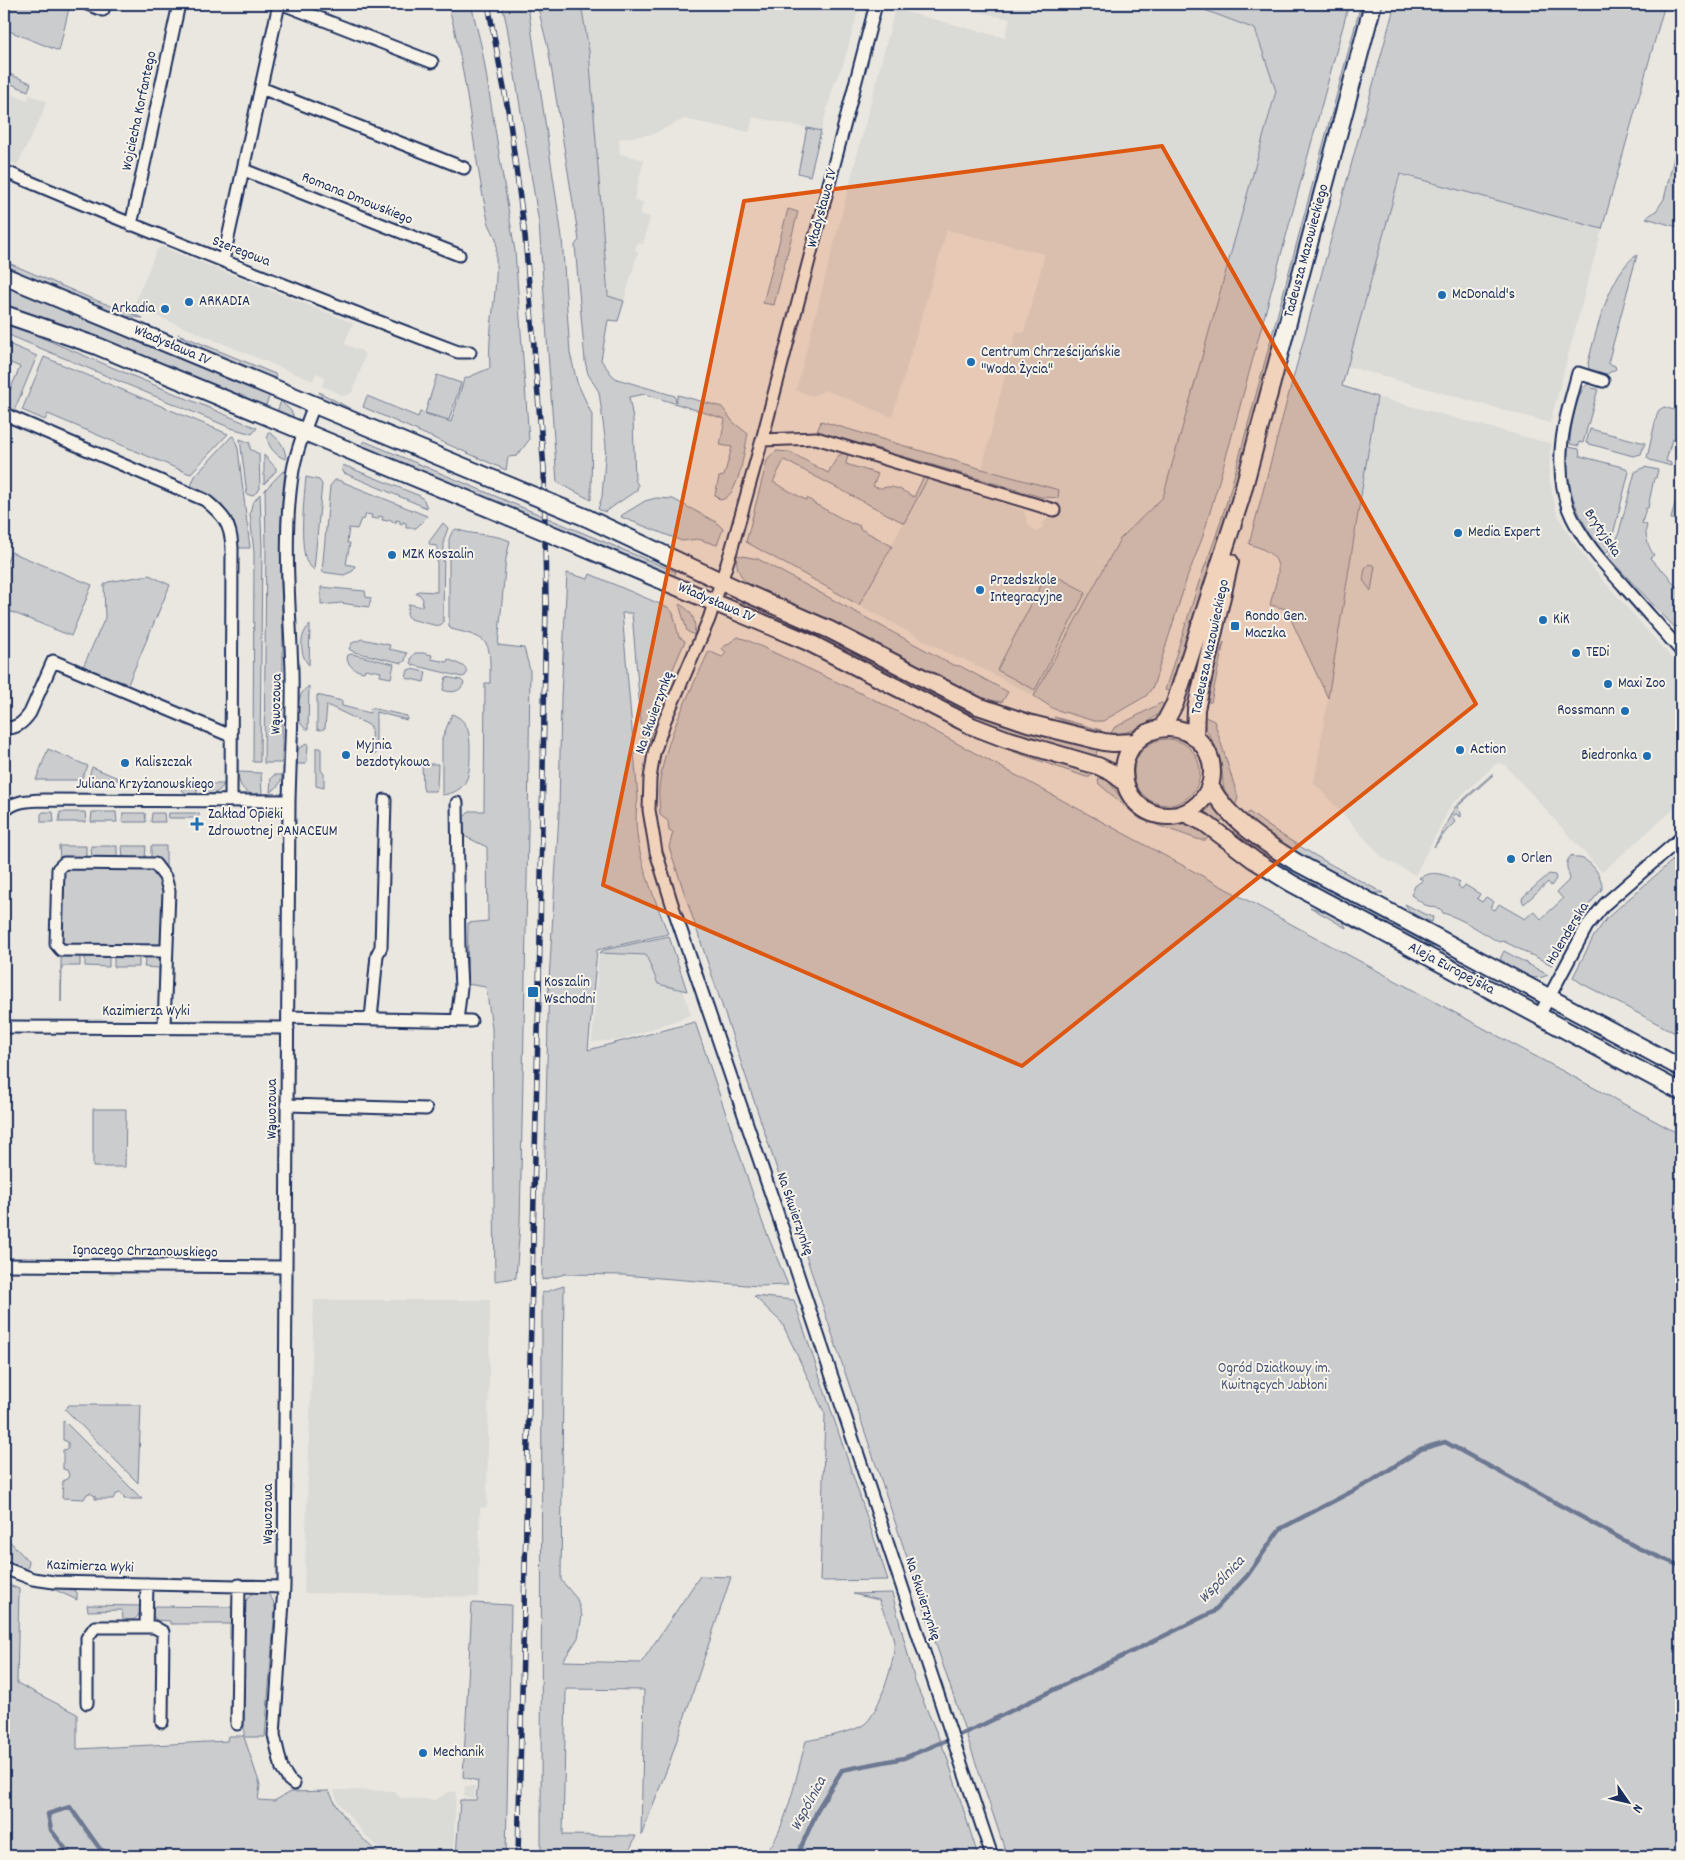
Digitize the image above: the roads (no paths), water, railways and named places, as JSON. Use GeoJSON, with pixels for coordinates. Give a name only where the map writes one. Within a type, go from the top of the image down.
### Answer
{"type":"FeatureCollection","features":[{"type":"Feature","properties":{"kind":"main road","name":"Tadeusza Mazowieckiego"},"geometry":{"type":"LineString","coordinates":[[1162,728],[1175,703],[1241,498],[1373,4]]}},
{"type":"Feature","properties":{"kind":"main road","name":"Władysława IV"},"geometry":{"type":"LineString","coordinates":[[4,276],[587,518],[721,582],[830,630],[956,696],[989,711],[1046,728],[1104,742],[1136,742]]}},
{"type":"Feature","properties":{"kind":"main road","name":"Władysława IV"},"geometry":{"type":"LineString","coordinates":[[4,314],[97,346],[587,549],[816,646],[967,724],[1006,739],[1098,766],[1113,773],[1124,782]]}},
{"type":"Feature","properties":{"kind":"main road","name":"Tadeusza Mazowieckiego"},"geometry":{"type":"LineString","coordinates":[[1195,738],[1196,708],[1233,549],[1241,498]]}},
{"type":"Feature","properties":{"kind":"main road"},"geometry":{"type":"LineString","coordinates":[[1162,728],[1180,730],[1195,738],[1204,748],[1210,759],[1212,772],[1210,786],[1200,802],[1184,813],[1174,816],[1163,816],[1147,812],[1131,797],[1124,782],[1123,771],[1129,750],[1148,733],[1162,728]]}},
{"type":"Feature","properties":{"kind":"main road","name":"Aleja Europejska"},"geometry":{"type":"LineString","coordinates":[[1210,786],[1220,802],[1234,817],[1283,854],[1681,1068]]}},
{"type":"Feature","properties":{"kind":"main road","name":"Aleja Europejska"},"geometry":{"type":"LineString","coordinates":[[1184,813],[1205,823],[1266,868],[1291,883],[1681,1092]]}},
{"type":"Feature","properties":{"kind":"street"},"geometry":{"type":"LineString","coordinates":[[86,4],[103,10]]}},
{"type":"Feature","properties":{"kind":"street","name":"Wojciecha Korfantego"},"geometry":{"type":"LineString","coordinates":[[131,225],[179,4]]}},
{"type":"Feature","properties":{"kind":"street"},"geometry":{"type":"LineString","coordinates":[[223,261],[279,4]]}},
{"type":"Feature","properties":{"kind":"street"},"geometry":{"type":"LineString","coordinates":[[283,4],[432,62]]}},
{"type":"Feature","properties":{"kind":"street","name":"Władysława IV"},"geometry":{"type":"LineString","coordinates":[[721,582],[762,440],[876,4]]}},
{"type":"Feature","properties":{"kind":"street"},"geometry":{"type":"LineString","coordinates":[[261,88],[464,168]]}},
{"type":"Feature","properties":{"kind":"street","name":"Romana Dmowskiego"},"geometry":{"type":"LineString","coordinates":[[244,170],[459,256]]}},
{"type":"Feature","properties":{"kind":"street","name":"Szeregowa"},"geometry":{"type":"LineString","coordinates":[[4,172],[131,225],[458,352],[470,352]]}},
{"type":"Feature","properties":{"kind":"street","name":"Brytyjska"},"geometry":{"type":"LineString","coordinates":[[1603,381],[1578,373],[1568,408],[1562,443],[1561,465],[1564,493],[1576,525],[1602,562],[1681,651]]}},
{"type":"Feature","properties":{"kind":"street"},"geometry":{"type":"LineString","coordinates":[[304,431],[314,405]]}},
{"type":"Feature","properties":{"kind":"street"},"geometry":{"type":"LineString","coordinates":[[4,414],[205,500],[227,522],[232,535],[231,800]]}},
{"type":"Feature","properties":{"kind":"street","name":"Wąwozowa"},"geometry":{"type":"LineString","coordinates":[[294,1784],[282,1770],[274,1735],[284,1587],[289,801],[292,674],[288,577],[289,522],[293,470],[304,431]]}},
{"type":"Feature","properties":{"kind":"street"},"geometry":{"type":"LineString","coordinates":[[762,440],[816,438],[1054,510]]}},
{"type":"Feature","properties":{"kind":"street","name":"Na Skwierzynkę"},"geometry":{"type":"LineString","coordinates":[[721,582],[665,720],[654,753],[650,779],[649,810],[656,852],[992,1856]]}},
{"type":"Feature","properties":{"kind":"street"},"geometry":{"type":"LineString","coordinates":[[4,728],[15,727],[25,721],[53,661],[231,736]]}},
{"type":"Feature","properties":{"kind":"street","name":"Juliana Krzyżanowskiego"},"geometry":{"type":"LineString","coordinates":[[5,806],[24,801],[44,800],[289,801]]}},
{"type":"Feature","properties":{"kind":"street"},"geometry":{"type":"LineString","coordinates":[[371,1019],[376,955],[382,947],[385,800]]}},
{"type":"Feature","properties":{"kind":"street"},"geometry":{"type":"LineString","coordinates":[[457,803],[461,987],[457,1021]]}},
{"type":"Feature","properties":{"kind":"street","name":"Holenderska"},"geometry":{"type":"LineString","coordinates":[[1539,1016],[1595,914],[1681,838]]}},
{"type":"Feature","properties":{"kind":"street"},"geometry":{"type":"LineString","coordinates":[[164,1026],[165,951],[169,890],[165,877],[155,864],[64,863],[58,869],[56,944],[61,950],[165,951]]}},
{"type":"Feature","properties":{"kind":"street","name":"Kazimierza Wyki"},"geometry":{"type":"LineString","coordinates":[[4,1027],[164,1026],[371,1019],[471,1021]]}},
{"type":"Feature","properties":{"kind":"street"},"geometry":{"type":"LineString","coordinates":[[288,1105],[426,1109]]}},
{"type":"Feature","properties":{"kind":"street","name":"Ignacego Chrzanowskiego"},"geometry":{"type":"LineString","coordinates":[[4,1265],[286,1267]]}},
{"type":"Feature","properties":{"kind":"street","name":"Kazimierza Wyki"},"geometry":{"type":"LineString","coordinates":[[4,1568],[33,1579],[54,1582],[284,1587]]}},
{"type":"Feature","properties":{"kind":"street","name":"Kazimierza Wyki"},"geometry":{"type":"LineString","coordinates":[[146,1627],[147,1584]]}},
{"type":"Feature","properties":{"kind":"street"},"geometry":{"type":"LineString","coordinates":[[237,1724],[239,1585]]}},
{"type":"Feature","properties":{"kind":"street"},"geometry":{"type":"LineString","coordinates":[[86,1703],[88,1638],[95,1627],[154,1627],[164,1632],[162,1722]]}},
{"type":"Feature","properties":{"kind":"waterway","name":"Wspólnica"},"geometry":{"type":"LineString","coordinates":[[797,1856],[819,1807],[842,1770],[904,1758],[978,1727],[1213,1612],[1247,1576],[1280,1529],[1372,1481],[1421,1449],[1445,1442],[1638,1548],[1678,1565],[1681,1564]]}},
{"type":"Feature","properties":{"kind":"waterway"},"geometry":{"type":"LineString","coordinates":[[71,1856],[51,1830],[48,1814],[70,1807],[100,1849],[112,1856]]}},
{"type":"Feature","properties":{"kind":"railway"},"geometry":{"type":"LineString","coordinates":[[488,4],[509,115],[525,236],[544,469],[546,604],[539,991],[518,1856]]}},
{"type":"Feature","properties":{"kind":"place","name":"McDonald's"},"geometry":{"type":"Point","coordinates":[1442,295]}},
{"type":"Feature","properties":{"kind":"place","name":"ARKADIA"},"geometry":{"type":"Point","coordinates":[189,302]}},
{"type":"Feature","properties":{"kind":"place","name":"Arkadia"},"geometry":{"type":"Point","coordinates":[165,309]}},
{"type":"Feature","properties":{"kind":"place","name":"Centrum Chrześcijańskie \"Woda Życia\""},"geometry":{"type":"Point","coordinates":[971,362]}},
{"type":"Feature","properties":{"kind":"place","name":"Media Expert"},"geometry":{"type":"Point","coordinates":[1458,533]}},
{"type":"Feature","properties":{"kind":"place","name":"MZK Koszalin"},"geometry":{"type":"Point","coordinates":[392,555]}},
{"type":"Feature","properties":{"kind":"place","name":"Przedszkole Integracyjne"},"geometry":{"type":"Point","coordinates":[980,590]}},
{"type":"Feature","properties":{"kind":"place","name":"KiK"},"geometry":{"type":"Point","coordinates":[1543,620]}},
{"type":"Feature","properties":{"kind":"place","name":"Rondo Gen. Maczka"},"geometry":{"type":"Point","coordinates":[1235,626]}},
{"type":"Feature","properties":{"kind":"place","name":"TEDi"},"geometry":{"type":"Point","coordinates":[1576,653]}},
{"type":"Feature","properties":{"kind":"place","name":"Maxi Zoo"},"geometry":{"type":"Point","coordinates":[1608,684]}},
{"type":"Feature","properties":{"kind":"place","name":"Rossmann"},"geometry":{"type":"Point","coordinates":[1625,711]}},
{"type":"Feature","properties":{"kind":"place","name":"Action"},"geometry":{"type":"Point","coordinates":[1460,750]}},
{"type":"Feature","properties":{"kind":"place","name":"Myjnia bezdotykowa"},"geometry":{"type":"Point","coordinates":[346,755]}},
{"type":"Feature","properties":{"kind":"place","name":"Biedronka"},"geometry":{"type":"Point","coordinates":[1647,756]}},
{"type":"Feature","properties":{"kind":"place","name":"Kaliszczak"},"geometry":{"type":"Point","coordinates":[125,763]}},
{"type":"Feature","properties":{"kind":"place","name":"Zakład Opieki Zdrowotnej PANACEUM"},"geometry":{"type":"Point","coordinates":[197,824]}},
{"type":"Feature","properties":{"kind":"place","name":"Orlen"},"geometry":{"type":"Point","coordinates":[1511,859]}},
{"type":"Feature","properties":{"kind":"place","name":"Koszalin Wschodni"},"geometry":{"type":"Point","coordinates":[533,992]}},
{"type":"Feature","properties":{"kind":"place","name":"Mechanik"},"geometry":{"type":"Point","coordinates":[423,1753]}},
{"type":"Feature","properties":{"kind":"park label","name":"Ogród Działkowy im. Kwitnących Jabłoni"},"geometry":{"type":"Point","coordinates":[1274,1378]}}]}
